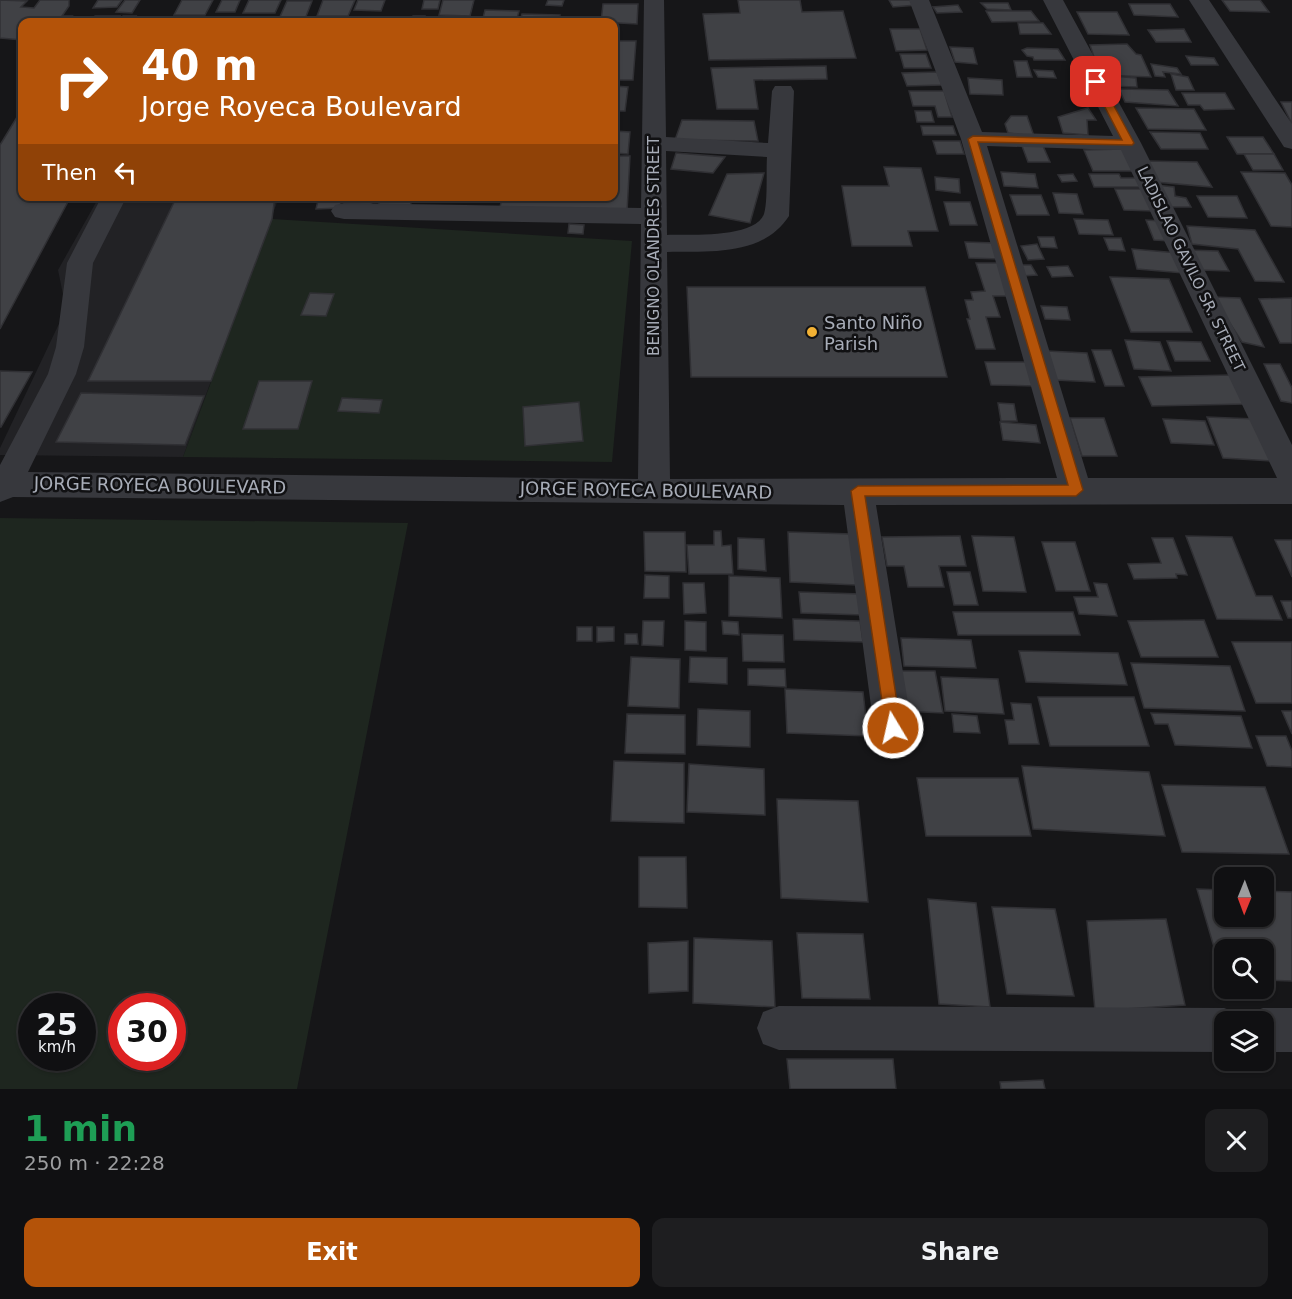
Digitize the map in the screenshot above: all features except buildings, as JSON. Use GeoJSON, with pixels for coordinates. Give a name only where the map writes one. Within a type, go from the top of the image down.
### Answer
{"type":"FeatureCollection","features":[{"type":"Feature","properties":{"kind":"street","name":"BENIGNO OLANDRES STREET"},"geometry":{"type":"LineString","coordinates":[[654,0],[654,492]]}},
{"type":"Feature","properties":{"kind":"street"},"geometry":{"type":"LineString","coordinates":[[919,0],[973,139],[1076,490]]}},
{"type":"Feature","properties":{"kind":"street","name":"LADISLAO GAVILO SR. STREET"},"geometry":{"type":"LineString","coordinates":[[1053,0],[1129,143],[1292,476]]}},
{"type":"Feature","properties":{"kind":"street"},"geometry":{"type":"LineString","coordinates":[[1199,0],[1292,142]]}},
{"type":"Feature","properties":{"kind":"street"},"geometry":{"type":"LineString","coordinates":[[654,244],[723,242],[749,237],[763,231],[776,216],[783,91]]}},
{"type":"Feature","properties":{"kind":"street"},"geometry":{"type":"LineString","coordinates":[[973,139],[1129,143]]}},
{"type":"Feature","properties":{"kind":"street"},"geometry":{"type":"LineString","coordinates":[[654,143],[781,152]]}},
{"type":"Feature","properties":{"kind":"street"},"geometry":{"type":"LineString","coordinates":[[2,486],[62,374],[70,347],[80,263],[112,201]]}},
{"type":"Feature","properties":{"kind":"street"},"geometry":{"type":"LineString","coordinates":[[344,211],[432,204],[654,216]]}},
{"type":"Feature","properties":{"kind":"street","name":"JORGE ROYECA BOULEVARD"},"geometry":{"type":"LineString","coordinates":[[2,486],[654,492],[1292,491]]}},
{"type":"Feature","properties":{"kind":"street"},"geometry":{"type":"LineString","coordinates":[[858,491],[893,728]]}},
{"type":"Feature","properties":{"kind":"street"},"geometry":{"type":"LineString","coordinates":[[779,1028],[1214,1030]]}},
{"type":"Feature","properties":{"kind":"street"},"geometry":{"type":"LineString","coordinates":[[1274,1030],[1292,1030]]}},
{"type":"Feature","properties":{"kind":"shaded area"},"geometry":{"type":"Polygon","coordinates":[[[97,201],[278,201],[183,457],[0,455],[0,448],[66,309],[58,270],[97,201]]]}},
{"type":"Feature","properties":{"kind":"shaded area"},"geometry":{"type":"Polygon","coordinates":[[[272,219],[632,241],[612,462],[183,457],[272,219]]]}},
{"type":"Feature","properties":{"kind":"shaded area"},"geometry":{"type":"Polygon","coordinates":[[[0,518],[408,523],[297,1089],[0,1089],[0,518]]]}},
{"type":"Feature","properties":{"kind":"place","name":"Santo Niño Parish"},"geometry":{"type":"Point","coordinates":[812,332]}},
{"type":"Feature","properties":{"kind":"route"},"geometry":{"type":"LineString","coordinates":[[893,728],[858,491],[1076,490],[973,139],[1129,143],[1096,82]]}}]}
